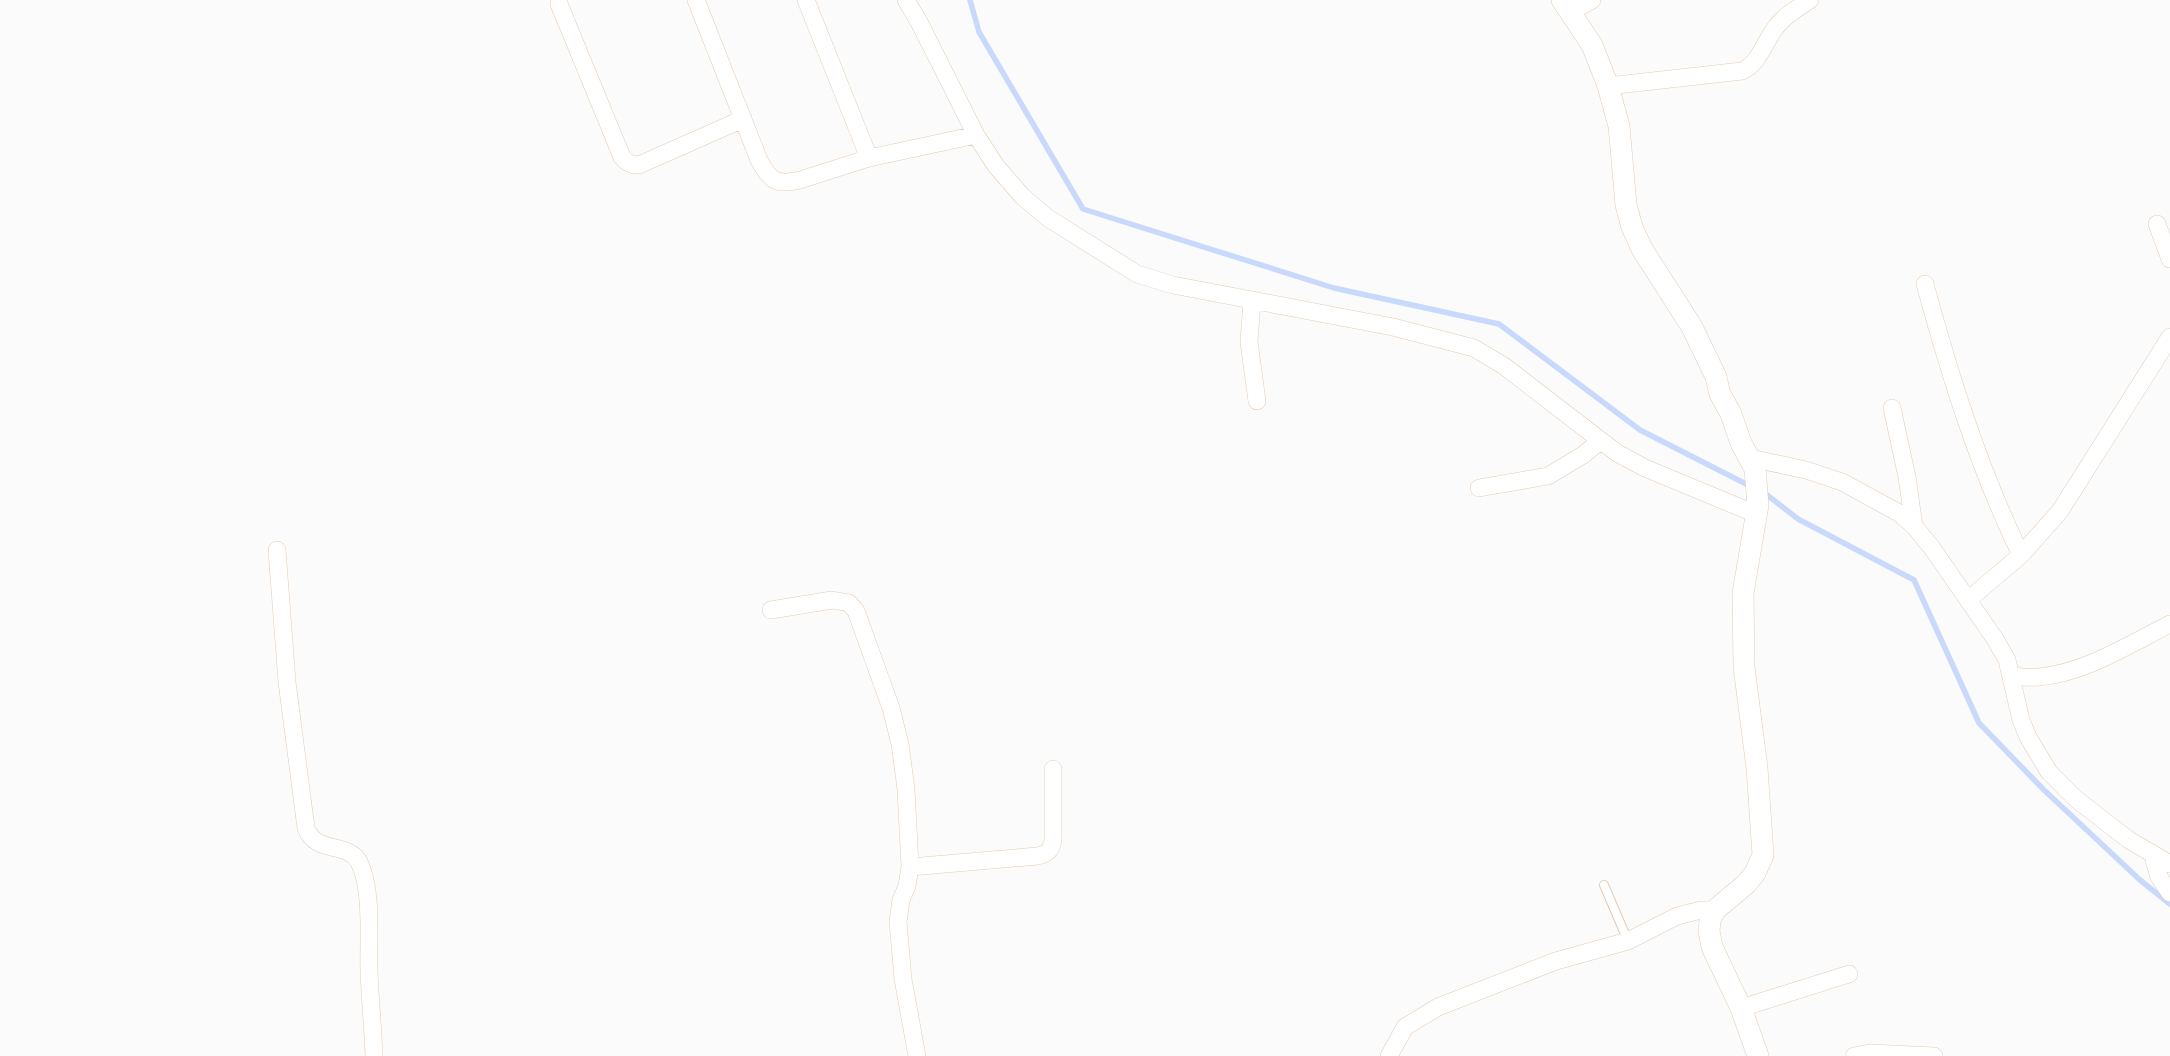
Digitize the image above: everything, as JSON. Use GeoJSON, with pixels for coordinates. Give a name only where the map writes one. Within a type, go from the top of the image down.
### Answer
{"type":"FeatureCollection","features":[{"type":"Feature","properties":{"kind":"street"},"geometry":{"type":"LineString","coordinates":[[696,0],[760,160],[768,177],[774,180],[789,182],[800,180],[869,158],[976,135]]}},
{"type":"Feature","properties":{"kind":"street"},"geometry":{"type":"LineString","coordinates":[[806,0],[869,158]]}},
{"type":"Feature","properties":{"kind":"street"},"geometry":{"type":"LineString","coordinates":[[906,0],[919,22],[976,135],[996,166],[1022,196],[1048,218],[1105,255],[1137,274],[1154,280],[1252,301],[1393,327],[1474,348],[1489,356],[1515,374],[1617,453],[1646,468],[1757,509]]}},
{"type":"Feature","properties":{"kind":"street"},"geometry":{"type":"LineString","coordinates":[[1592,0],[1566,6],[1592,45],[1608,86],[1619,126],[1626,205],[1632,227],[1642,249],[1692,327],[1716,377],[1720,394],[1731,414],[1741,442],[1752,463],[1757,509],[1743,593],[1744,667],[1757,768],[1763,854],[1755,873],[1746,884],[1716,910],[1710,920],[1709,931],[1712,947],[1741,1008],[1758,1056]]}},
{"type":"Feature","properties":{"kind":"street"},"geometry":{"type":"LineString","coordinates":[[1608,86],[1742,71],[1756,61],[1768,37],[1777,25],[1810,0]]}},
{"type":"Feature","properties":{"kind":"street"},"geometry":{"type":"LineString","coordinates":[[559,4],[622,157],[626,162],[633,165],[639,165],[743,119]]}},
{"type":"Feature","properties":{"kind":"street"},"geometry":{"type":"LineString","coordinates":[[2157,224],[2170,259]]}},
{"type":"Feature","properties":{"kind":"street"},"geometry":{"type":"LineString","coordinates":[[1925,284],[1947,364],[1998,509],[2021,555]]}},
{"type":"Feature","properties":{"kind":"street"},"geometry":{"type":"LineString","coordinates":[[1252,301],[1249,325],[1249,342],[1257,401]]}},
{"type":"Feature","properties":{"kind":"street"},"geometry":{"type":"LineString","coordinates":[[1968,600],[2021,555],[2060,512],[2170,337]]}},
{"type":"Feature","properties":{"kind":"street"},"geometry":{"type":"LineString","coordinates":[[1892,408],[1908,484],[1914,526]]}},
{"type":"Feature","properties":{"kind":"street"},"geometry":{"type":"LineString","coordinates":[[1479,488],[1548,476],[1583,455],[1600,441]]}},
{"type":"Feature","properties":{"kind":"street"},"geometry":{"type":"LineString","coordinates":[[1752,463],[1806,470],[1842,482],[1900,513],[1914,526],[1932,548],[1995,638],[2007,660],[2026,732],[2049,772],[2076,799],[2129,840],[2170,864]]}},
{"type":"Feature","properties":{"kind":"street"},"geometry":{"type":"LineString","coordinates":[[278,550],[288,682],[306,828],[314,841],[354,855],[359,862],[364,876],[368,909],[369,972],[374,1056]]}},
{"type":"Feature","properties":{"kind":"street"},"geometry":{"type":"LineString","coordinates":[[771,610],[832,600],[849,602],[856,611],[887,694],[900,744],[906,790],[910,867],[907,886],[901,900],[898,922],[903,979],[914,1029],[917,1056]]}},
{"type":"Feature","properties":{"kind":"street"},"geometry":{"type":"LineString","coordinates":[[2012,676],[2038,677],[2064,672],[2108,654],[2170,624]]}},
{"type":"Feature","properties":{"kind":"street"},"geometry":{"type":"LineString","coordinates":[[910,867],[1038,856],[1046,854],[1052,848],[1053,769]]}},
{"type":"Feature","properties":{"kind":"street"},"geometry":{"type":"LineString","coordinates":[[2152,853],[2159,877],[2170,893]]}},
{"type":"Feature","properties":{"kind":"street"},"geometry":{"type":"LineString","coordinates":[[1389,1056],[1405,1027],[1438,1007],[1556,961],[1628,941],[1677,916],[1701,910],[1716,910]]}},
{"type":"Feature","properties":{"kind":"street"},"geometry":{"type":"LineString","coordinates":[[1741,1008],[1849,974]]}},
{"type":"Feature","properties":{"kind":"street"},"geometry":{"type":"LineString","coordinates":[[1854,1056],[1870,1053],[1934,1056]]}},
{"type":"Feature","properties":{"kind":"lane"},"geometry":{"type":"LineString","coordinates":[[1604,885],[1628,941]]}},
{"type":"Feature","properties":{"kind":"waterway"},"geometry":{"type":"LineString","coordinates":[[970,0],[979,32],[1083,209],[1334,288],[1499,324],[1640,430],[1752,487]]}},
{"type":"Feature","properties":{"kind":"waterway"},"geometry":{"type":"LineString","coordinates":[[1762,491],[1798,519],[1914,580],[1979,723],[2044,790],[2140,880],[2170,904]]}}]}
